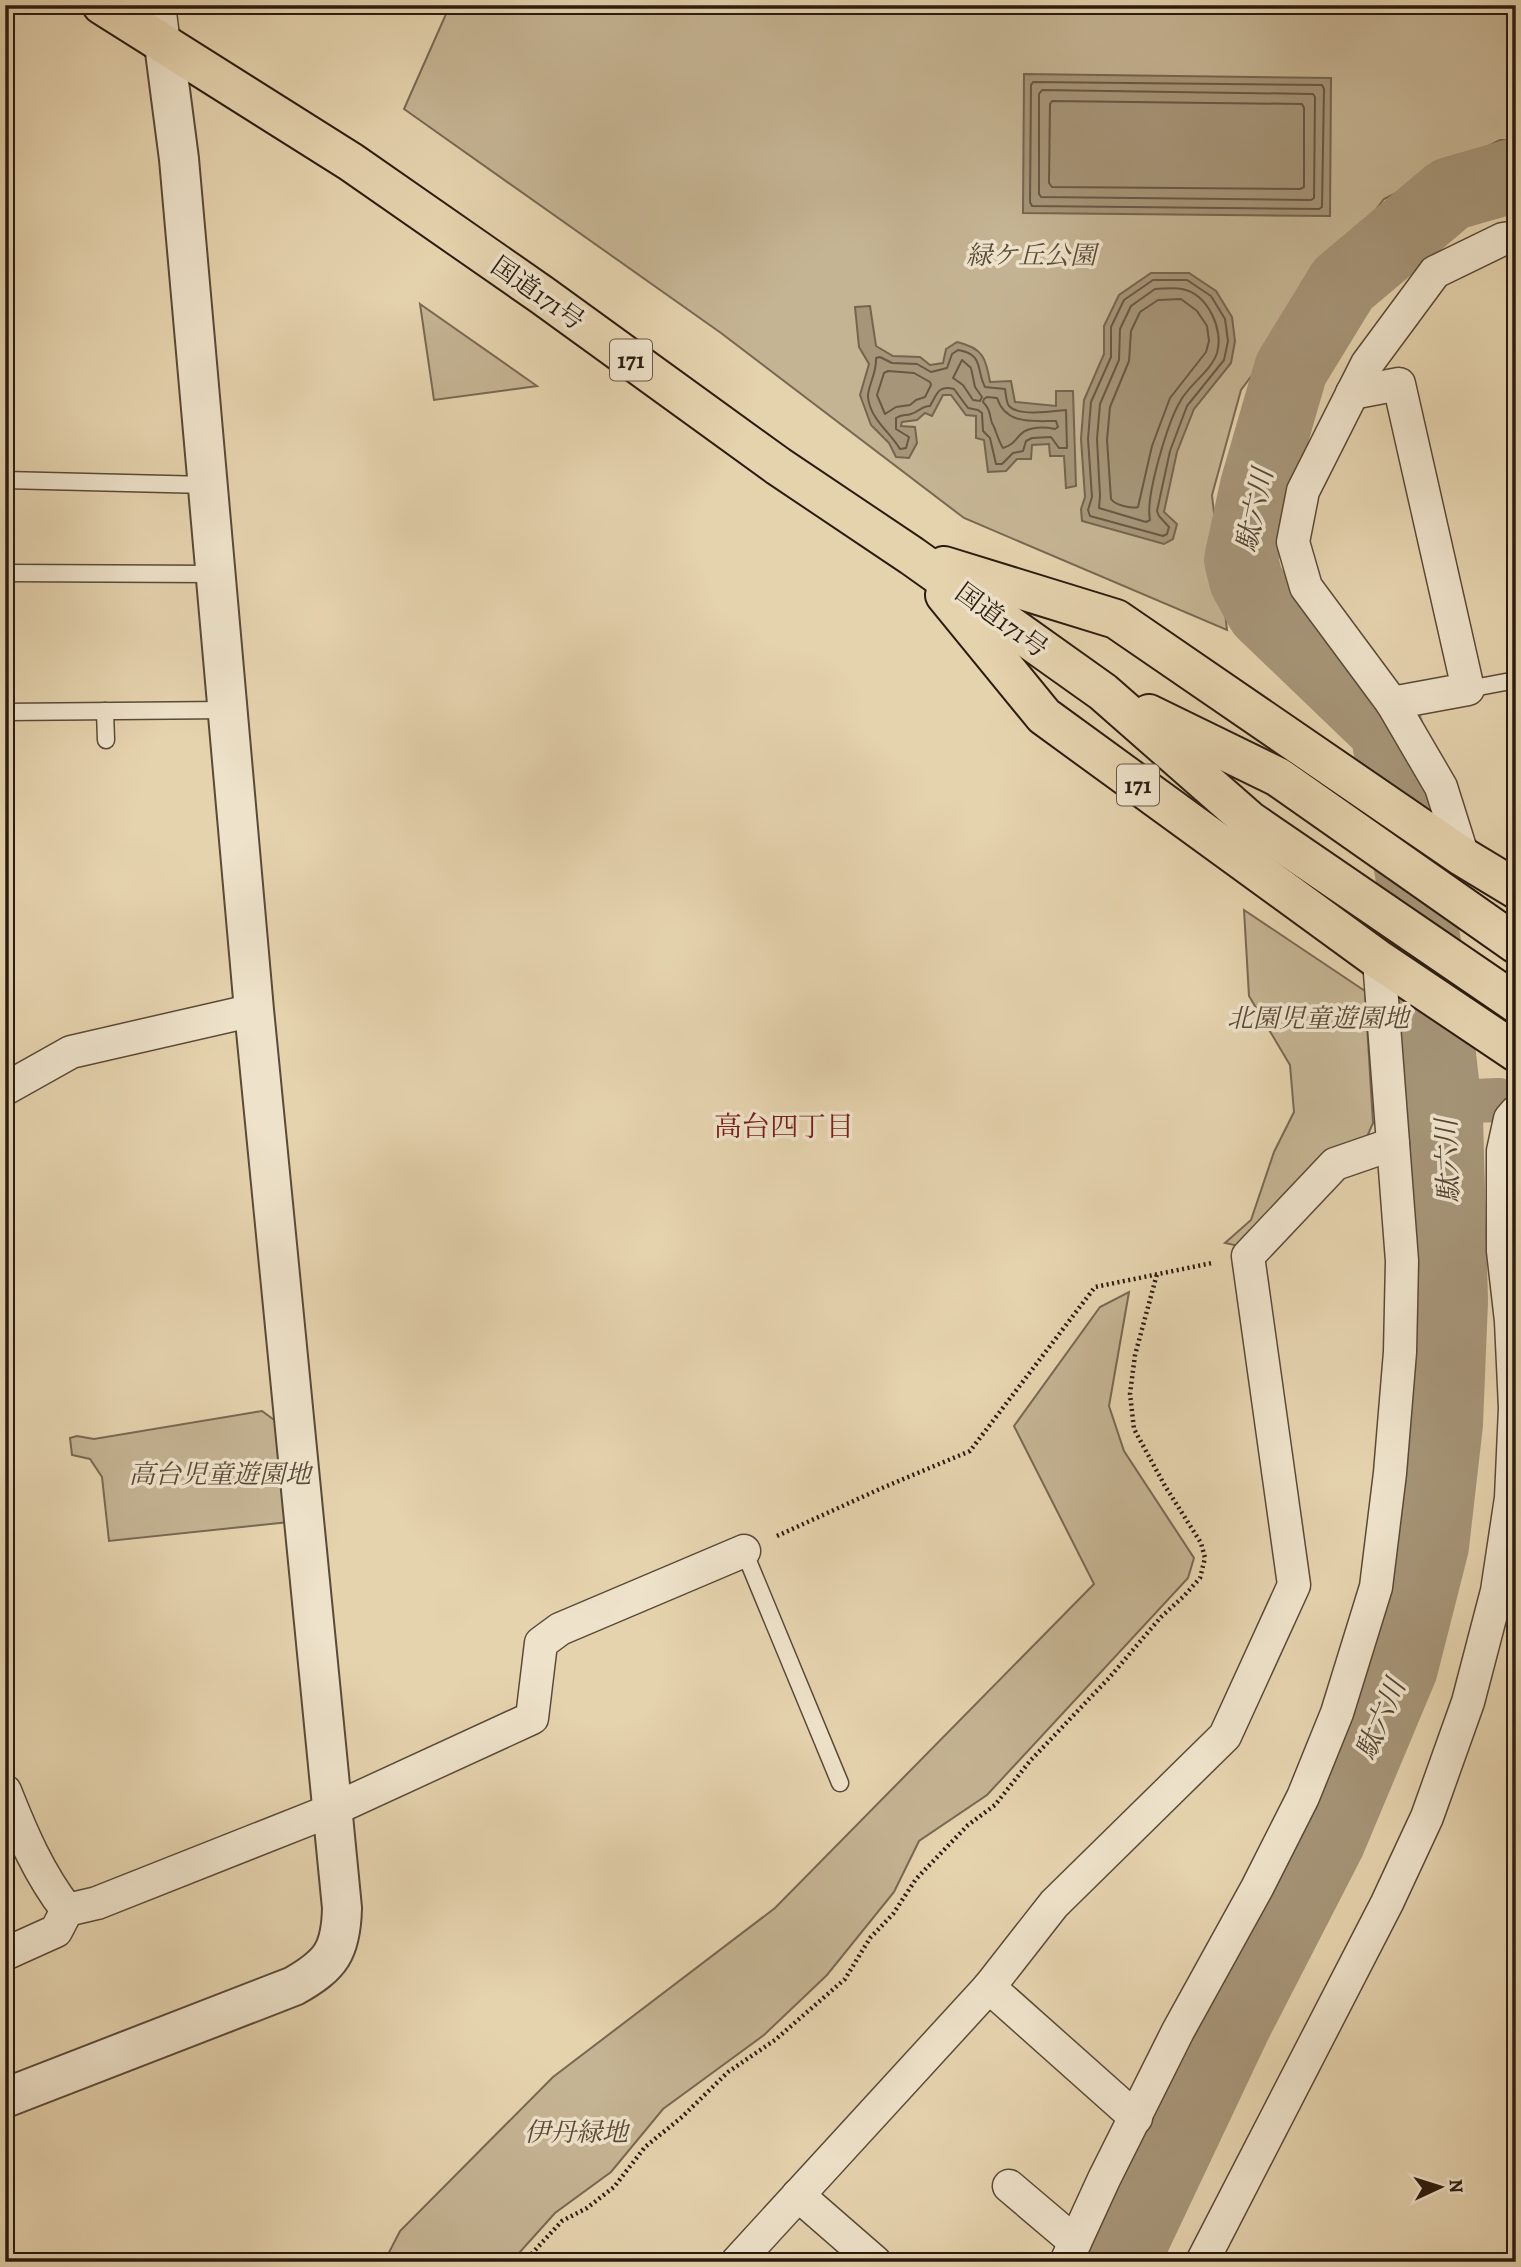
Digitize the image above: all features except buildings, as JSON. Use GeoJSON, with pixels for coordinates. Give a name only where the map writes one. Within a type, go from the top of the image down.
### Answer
{"type":"FeatureCollection","features":[{"type":"Feature","properties":{"kind":"highway","name":"国道171号"},"geometry":{"type":"LineString","coordinates":[[102,5],[351,162],[542,295],[778,466],[912,556],[1103,692],[1250,821],[1516,1003]]}},
{"type":"Feature","properties":{"kind":"highway","name":"171"},"geometry":{"type":"LineString","coordinates":[[912,556],[1116,619],[1452,849],[1515,886]]}},
{"type":"Feature","properties":{"kind":"highway","name":"171"},"geometry":{"type":"LineString","coordinates":[[912,556],[1044,716],[1390,967],[1516,1052]]}},
{"type":"Feature","properties":{"kind":"highway","name":"国道171号"},"geometry":{"type":"LineString","coordinates":[[1103,692],[1278,777],[1516,944]]}},
{"type":"Feature","properties":{"kind":"street"},"geometry":{"type":"LineString","coordinates":[[5,2098],[284,1992],[328,1962],[342,1930],[254,1010],[179,159],[159,5]]}},
{"type":"Feature","properties":{"kind":"street"},"geometry":{"type":"LineString","coordinates":[[1452,849],[1441,787],[1392,703],[1306,587],[1293,541],[1303,491],[1367,364],[1435,272],[1503,239],[1516,237]]}},
{"type":"Feature","properties":{"kind":"street"},"geometry":{"type":"LineString","coordinates":[[1352,393],[1399,384],[1468,688],[1392,703]]}},
{"type":"Feature","properties":{"kind":"street"},"geometry":{"type":"LineString","coordinates":[[1009,2186],[1071,2252],[1104,2179],[1178,2031],[1257,1888],[1303,1797],[1337,1713],[1376,1587],[1390,1473],[1400,1352],[1402,1261],[1392,1144],[1390,967]]}},
{"type":"Feature","properties":{"kind":"street"},"geometry":{"type":"LineString","coordinates":[[5,1089],[71,1052],[254,1010]]}},
{"type":"Feature","properties":{"kind":"street"},"geometry":{"type":"LineString","coordinates":[[1202,2262],[1387,1903],[1427,1817],[1468,1702],[1497,1591],[1511,1498],[1515,1408],[1511,1321],[1503,1251],[1503,1151],[1510,1119],[1516,1112]]}},
{"type":"Feature","properties":{"kind":"street"},"geometry":{"type":"LineString","coordinates":[[737,2262],[989,1987],[1054,1903],[1225,1736],[1294,1585],[1248,1256],[1335,1164],[1392,1144]]}},
{"type":"Feature","properties":{"kind":"street"},"geometry":{"type":"LineString","coordinates":[[5,1954],[55,1931],[67,1910],[97,1903],[332,1810],[533,1718],[541,1643],[560,1629],[744,1551]]}},
{"type":"Feature","properties":{"kind":"street"},"geometry":{"type":"LineString","coordinates":[[5,1791],[34,1860],[67,1910]]}},
{"type":"Feature","properties":{"kind":"street"},"geometry":{"type":"LineString","coordinates":[[989,1987],[1136,2118]]}},
{"type":"Feature","properties":{"kind":"street"},"geometry":{"type":"LineString","coordinates":[[798,2195],[875,2262]]}},
{"type":"Feature","properties":{"kind":"lane"},"geometry":{"type":"LineString","coordinates":[[5,480],[208,485]]}},
{"type":"Feature","properties":{"kind":"lane"},"geometry":{"type":"LineString","coordinates":[[5,573],[214,574]]}},
{"type":"Feature","properties":{"kind":"lane"},"geometry":{"type":"LineString","coordinates":[[1468,688],[1516,680]]}},
{"type":"Feature","properties":{"kind":"lane"},"geometry":{"type":"LineString","coordinates":[[5,712],[227,710]]}},
{"type":"Feature","properties":{"kind":"lane"},"geometry":{"type":"LineString","coordinates":[[105,711],[106,740]]}},
{"type":"Feature","properties":{"kind":"lane"},"geometry":{"type":"LineString","coordinates":[[744,1551],[840,1783]]}},
{"type":"Feature","properties":{"kind":"path"},"geometry":{"type":"LineString","coordinates":[[744,1551],[970,1451],[1095,1287],[1248,1256]]}},
{"type":"Feature","properties":{"kind":"path"},"geometry":{"type":"LineString","coordinates":[[524,2262],[562,2221],[587,2208],[614,2188],[645,2147],[682,2117],[728,2072],[775,2040],[845,1979],[870,1938],[893,1914],[916,1879],[968,1825],[995,1805],[1030,1761],[1200,1578],[1205,1558],[1201,1543],[1165,1486],[1134,1429],[1130,1394],[1135,1355],[1157,1274]]}},
{"type":"Feature","properties":{"kind":"green space","name":"緑ケ丘公園"},"geometry":{"type":"Polygon","coordinates":[[[450,5],[1516,5],[1516,140],[1500,140],[1384,199],[1241,390],[1212,495],[1227,630],[964,518],[721,333],[404,109],[450,5]]]}},
{"type":"Feature","properties":{"kind":"green space"},"geometry":{"type":"Polygon","coordinates":[[[420,304],[537,386],[434,400],[420,304]]]}},
{"type":"Feature","properties":{"kind":"green space","name":"北園児童遊園地"},"geometry":{"type":"Polygon","coordinates":[[[1244,910],[1365,991],[1373,1123],[1363,1146],[1248,1248],[1225,1243],[1251,1220],[1274,1152],[1294,1112],[1290,1065],[1249,996],[1244,910]]]}},
{"type":"Feature","properties":{"kind":"green space","name":"伊丹緑地"},"geometry":{"type":"Polygon","coordinates":[[[1129,1292],[1109,1406],[1124,1451],[1194,1558],[1188,1578],[987,1795],[919,1841],[894,1892],[827,1975],[764,2035],[663,2109],[611,2172],[555,2213],[511,2262],[384,2262],[400,2231],[553,2077],[775,1908],[1094,1584],[1014,1426],[1100,1307],[1129,1292]]]}},
{"type":"Feature","properties":{"kind":"green space","name":"高台児童遊園地"},"geometry":{"type":"Polygon","coordinates":[[[262,1411],[281,1425],[289,1522],[109,1541],[102,1477],[90,1459],[72,1455],[70,1438],[77,1436],[94,1439],[262,1411]]]}},
{"type":"Feature","properties":{"kind":"water"},"geometry":{"type":"Polygon","coordinates":[[[1024,74],[1331,78],[1330,216],[1023,213],[1024,74]]]}},
{"type":"Feature","properties":{"kind":"water"},"geometry":{"type":"Polygon","coordinates":[[[1151,273],[1189,273],[1216,291],[1232,317],[1235,341],[1231,363],[1194,409],[1177,452],[1164,512],[1177,524],[1173,539],[1164,544],[1082,521],[1081,509],[1085,497],[1081,439],[1084,400],[1104,354],[1104,326],[1119,295],[1151,273]]]}},
{"type":"Feature","properties":{"kind":"water"},"geometry":{"type":"Polygon","coordinates":[[[870,306],[876,346],[893,356],[920,357],[930,365],[943,363],[946,349],[957,342],[973,347],[982,355],[990,382],[1011,381],[1015,402],[1056,406],[1056,391],[1073,391],[1076,486],[1066,488],[1064,456],[1050,456],[1049,444],[1032,445],[1031,459],[1017,459],[1006,471],[988,472],[984,440],[976,438],[976,416],[966,415],[951,395],[943,395],[932,416],[925,413],[917,420],[902,422],[901,426],[915,427],[917,443],[909,458],[896,457],[889,443],[871,425],[860,395],[869,364],[859,347],[855,307],[870,306]]]}},
{"type":"Feature","properties":{"kind":"waterway","name":"駄六川"},"geometry":{"type":"LineString","coordinates":[[1122,2262],[1235,2023],[1329,1840],[1401,1668],[1432,1546],[1446,1424],[1451,1301],[1446,1117],[1431,983],[1387,730],[1263,611],[1246,580],[1241,560],[1257,486],[1291,369],[1343,284],[1450,194],[1516,175]]}},
{"type":"Feature","properties":{"kind":"waterway"},"geometry":{"type":"LineString","coordinates":[[1414,1122],[1446,1117],[1472,1101],[1499,1100]]}},
{"type":"Feature","properties":{"kind":"district","name":"高台四丁目"},"geometry":{"type":"Point","coordinates":[784,1126]}}]}
